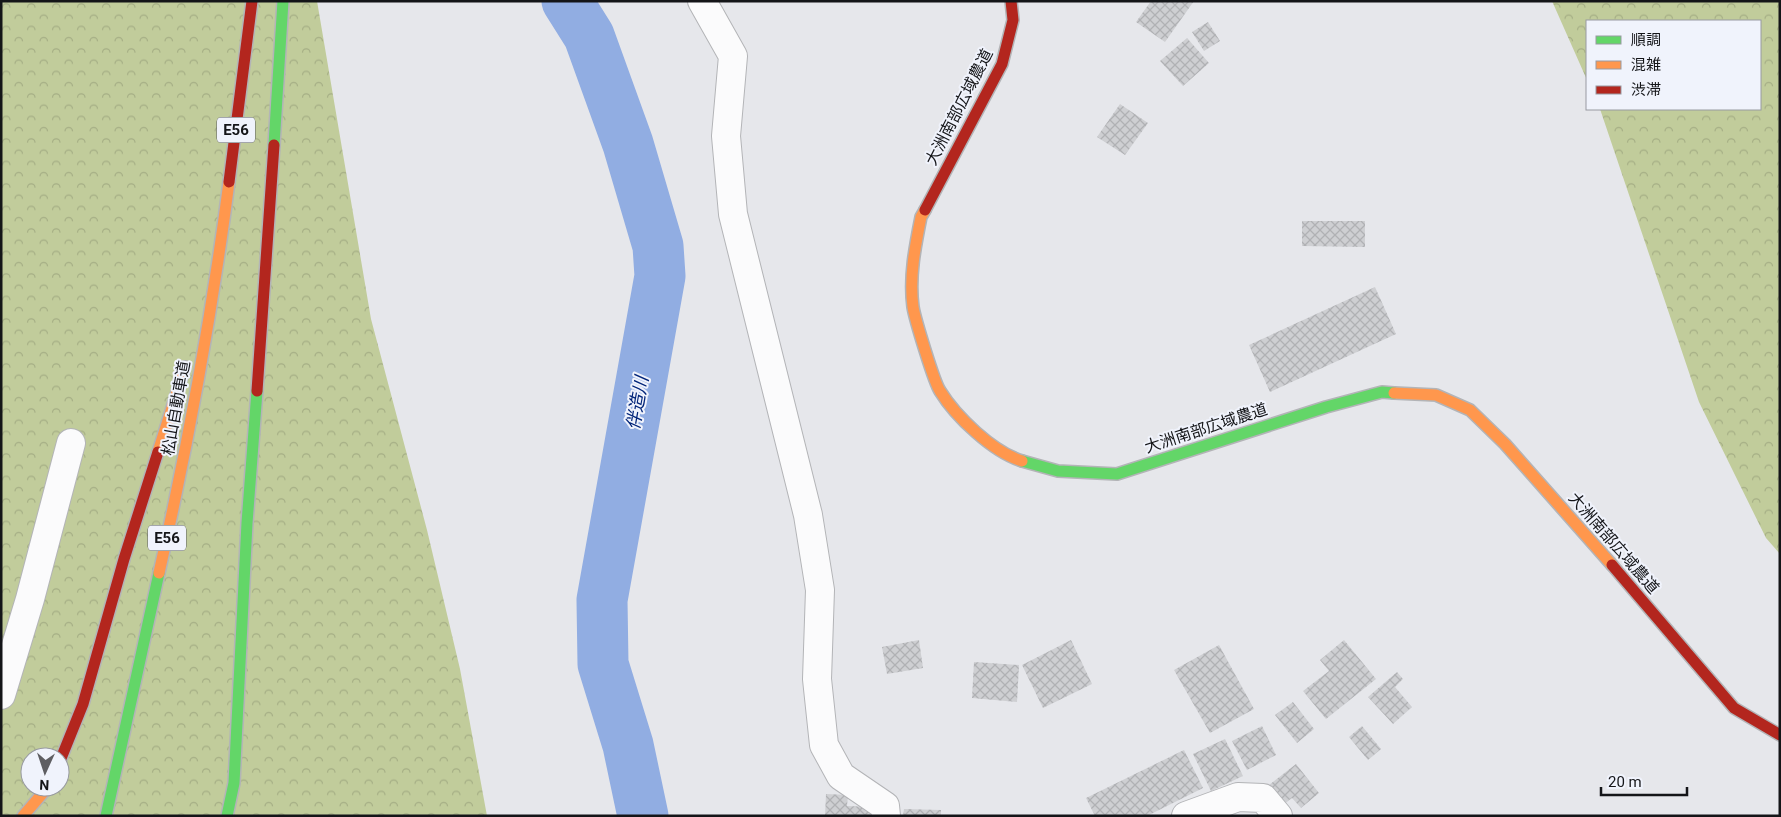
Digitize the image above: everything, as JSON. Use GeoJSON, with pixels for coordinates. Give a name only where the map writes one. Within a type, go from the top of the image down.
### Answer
{"type":"FeatureCollection","features":[{"type":"Feature","properties":{"kind":"main road","name":"松山自動車道"},"geometry":{"type":"LineString","coordinates":[[106,816],[176,498],[219,258],[252,1]]}},
{"type":"Feature","properties":{"kind":"main road"},"geometry":{"type":"LineString","coordinates":[[227,816],[234,783],[247,523],[268,248],[283,1]]}},
{"type":"Feature","properties":{"kind":"main road","name":"大洲南部広域農道"},"geometry":{"type":"LineString","coordinates":[[1012,1],[1013,20],[1002,64],[921,217],[912,264],[914,308],[939,390],[970,426],[1006,456],[1058,471],[1117,474],[1326,407],[1382,392],[1436,395],[1470,410],[1506,444],[1734,708],[1780,735]]}},
{"type":"Feature","properties":{"kind":"main road"},"geometry":{"type":"LineString","coordinates":[[66,747],[83,704],[124,559],[219,258]]}},
{"type":"Feature","properties":{"kind":"main road"},"geometry":{"type":"LineString","coordinates":[[23,816],[39,797]]}},
{"type":"Feature","properties":{"kind":"street"},"geometry":{"type":"LineString","coordinates":[[702,1],[733,56],[726,136],[733,214],[808,515],[820,590],[817,679],[824,745],[840,776],[885,806],[886,816]]}},
{"type":"Feature","properties":{"kind":"street"},"geometry":{"type":"LineString","coordinates":[[1,695],[30,599],[71,443]]}},
{"type":"Feature","properties":{"kind":"street"},"geometry":{"type":"LineString","coordinates":[[1186,816],[1238,797],[1263,798],[1278,816]]}},
{"type":"Feature","properties":{"kind":"green space"},"geometry":{"type":"Polygon","coordinates":[[[1,1],[317,1],[371,319],[427,530],[460,669],[487,816],[1,816],[1,1]]]}},
{"type":"Feature","properties":{"kind":"green space"},"geometry":{"type":"Polygon","coordinates":[[[1552,1],[1780,1],[1780,554],[1766,538],[1699,402],[1600,110],[1761,110],[1761,20],[1586,20],[1586,78],[1552,1]]]}},
{"type":"Feature","properties":{"kind":"building"},"geometry":{"type":"Polygon","coordinates":[[[1151,1],[1194,1],[1165,42],[1136,22],[1151,1]]]}},
{"type":"Feature","properties":{"kind":"building"},"geometry":{"type":"Polygon","coordinates":[[[1208,22],[1220,41],[1204,51],[1192,32],[1208,22]]]}},
{"type":"Feature","properties":{"kind":"building"},"geometry":{"type":"Polygon","coordinates":[[[1187,38],[1209,63],[1183,86],[1160,61],[1187,38]]]}},
{"type":"Feature","properties":{"kind":"building"},"geometry":{"type":"Polygon","coordinates":[[[1120,104],[1148,123],[1125,155],[1097,137],[1120,104]]]}},
{"type":"Feature","properties":{"kind":"building"},"geometry":{"type":"Polygon","coordinates":[[[1302,221],[1365,221],[1365,247],[1302,246],[1302,221]]]}},
{"type":"Feature","properties":{"kind":"building"},"geometry":{"type":"Polygon","coordinates":[[[1375,287],[1396,334],[1270,392],[1249,345],[1375,287]]]}},
{"type":"Feature","properties":{"kind":"building"},"geometry":{"type":"Polygon","coordinates":[[[919,640],[923,668],[887,674],[882,647],[919,640]]]}},
{"type":"Feature","properties":{"kind":"building"},"geometry":{"type":"Polygon","coordinates":[[[1071,640],[1092,684],[1043,708],[1022,665],[1071,640]]]}},
{"type":"Feature","properties":{"kind":"building"},"geometry":{"type":"Polygon","coordinates":[[[1344,640],[1376,679],[1326,719],[1303,691],[1329,671],[1320,660],[1344,640]]]}},
{"type":"Feature","properties":{"kind":"building"},"geometry":{"type":"Polygon","coordinates":[[[1219,645],[1254,709],[1210,733],[1174,670],[1219,645]]]}},
{"type":"Feature","properties":{"kind":"building"},"geometry":{"type":"Polygon","coordinates":[[[974,662],[1019,665],[1017,702],[972,698],[974,662]]]}},
{"type":"Feature","properties":{"kind":"building"},"geometry":{"type":"Polygon","coordinates":[[[1397,672],[1403,679],[1395,687],[1412,707],[1393,724],[1368,697],[1397,672]]]}},
{"type":"Feature","properties":{"kind":"building"},"geometry":{"type":"Polygon","coordinates":[[[1293,702],[1314,729],[1297,743],[1275,715],[1293,702]]]}},
{"type":"Feature","properties":{"kind":"building"},"geometry":{"type":"Polygon","coordinates":[[[1262,726],[1276,755],[1247,770],[1232,741],[1262,726]]]}},
{"type":"Feature","properties":{"kind":"building"},"geometry":{"type":"Polygon","coordinates":[[[1362,726],[1381,749],[1368,760],[1349,737],[1362,726]]]}},
{"type":"Feature","properties":{"kind":"building"},"geometry":{"type":"Polygon","coordinates":[[[1225,739],[1243,776],[1211,791],[1193,754],[1225,739]]]}},
{"type":"Feature","properties":{"kind":"building"},"geometry":{"type":"Polygon","coordinates":[[[1184,750],[1203,788],[1147,816],[1095,816],[1086,798],[1184,750]]]}},
{"type":"Feature","properties":{"kind":"building"},"geometry":{"type":"Polygon","coordinates":[[[1296,764],[1319,793],[1301,808],[1292,798],[1284,804],[1269,785],[1296,764]]]}},
{"type":"Feature","properties":{"kind":"building"},"geometry":{"type":"Polygon","coordinates":[[[826,794],[848,795],[847,806],[874,807],[874,816],[825,816],[826,794]]]}},
{"type":"Feature","properties":{"kind":"building"},"geometry":{"type":"Polygon","coordinates":[[[904,809],[941,810],[941,816],[903,816],[904,809]]]}},
{"type":"Feature","properties":{"kind":"waterway","name":"伴造川"},"geometry":{"type":"LineString","coordinates":[[567,1],[589,36],[628,144],[658,246],[660,276],[602,600],[603,664],[628,745],[643,816]]}},
{"type":"Feature","properties":{"kind":"traffic: fast"},"geometry":{"type":"LineString","coordinates":[[274,145],[283,1]]}},
{"type":"Feature","properties":{"kind":"traffic: fast"},"geometry":{"type":"LineString","coordinates":[[227,816],[234,783],[247,523],[257,391]]}},
{"type":"Feature","properties":{"kind":"traffic: fast"},"geometry":{"type":"LineString","coordinates":[[1022,461],[1058,471],[1117,474],[1326,407],[1382,392],[1394,393]]}},
{"type":"Feature","properties":{"kind":"traffic: fast"},"geometry":{"type":"LineString","coordinates":[[106,816],[159,573]]}},
{"type":"Feature","properties":{"kind":"traffic: slow"},"geometry":{"type":"LineString","coordinates":[[159,573],[198,379],[215,281],[229,182]]}},
{"type":"Feature","properties":{"kind":"traffic: slow"},"geometry":{"type":"LineString","coordinates":[[925,210],[921,217],[915,251],[912,273],[912,296],[917,324],[937,385],[955,412],[976,432],[999,450],[1022,461]]}},
{"type":"Feature","properties":{"kind":"traffic: slow"},"geometry":{"type":"LineString","coordinates":[[158,452],[185,367]]}},
{"type":"Feature","properties":{"kind":"traffic: slow"},"geometry":{"type":"LineString","coordinates":[[1394,393],[1436,395],[1470,410],[1505,444],[1612,565]]}},
{"type":"Feature","properties":{"kind":"traffic: slow"},"geometry":{"type":"LineString","coordinates":[[23,816],[39,797]]}},
{"type":"Feature","properties":{"kind":"traffic: jam"},"geometry":{"type":"LineString","coordinates":[[229,182],[252,1]]}},
{"type":"Feature","properties":{"kind":"traffic: jam"},"geometry":{"type":"LineString","coordinates":[[925,210],[1002,64],[1013,20],[1011,1]]}},
{"type":"Feature","properties":{"kind":"traffic: jam"},"geometry":{"type":"LineString","coordinates":[[257,391],[274,145]]}},
{"type":"Feature","properties":{"kind":"traffic: jam"},"geometry":{"type":"LineString","coordinates":[[66,747],[83,704],[124,559],[158,452]]}},
{"type":"Feature","properties":{"kind":"traffic: jam"},"geometry":{"type":"LineString","coordinates":[[1612,565],[1734,708],[1780,735]]}}]}
